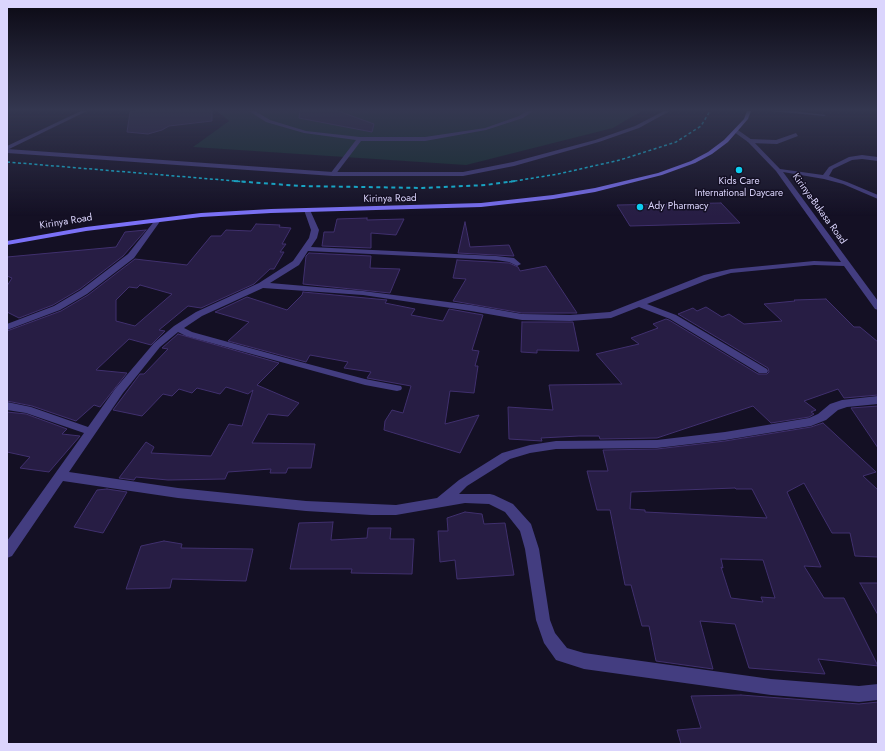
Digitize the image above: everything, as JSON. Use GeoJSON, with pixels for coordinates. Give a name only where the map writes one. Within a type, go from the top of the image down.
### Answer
{"type":"FeatureCollection","features":[{"type":"Feature","properties":{"kind":"main road","name":"Kirinya Road"},"geometry":{"type":"LineString","coordinates":[[7,243],[78,230],[232,213],[480,205],[553,197],[595,190],[660,174],[693,162],[710,153],[718,146]]}},
{"type":"Feature","properties":{"kind":"street"},"geometry":{"type":"LineString","coordinates":[[333,174],[355,146]]}},
{"type":"Feature","properties":{"kind":"street"},"geometry":{"type":"LineString","coordinates":[[7,151],[333,174],[433,175],[485,171],[579,146]]}},
{"type":"Feature","properties":{"kind":"street","name":"Kirinya-Bukasa Road"},"geometry":{"type":"LineString","coordinates":[[754,146],[778,170],[878,307]]}},
{"type":"Feature","properties":{"kind":"street"},"geometry":{"type":"LineString","coordinates":[[825,178],[831,168],[851,158],[862,157],[878,160]]}},
{"type":"Feature","properties":{"kind":"street"},"geometry":{"type":"LineString","coordinates":[[778,170],[845,183],[878,197]]}},
{"type":"Feature","properties":{"kind":"street"},"geometry":{"type":"LineString","coordinates":[[9,545],[61,476],[138,367],[157,345],[177,328],[199,314],[262,285],[296,263],[307,249],[313,238],[315,230],[307,210]]}},
{"type":"Feature","properties":{"kind":"street"},"geometry":{"type":"LineString","coordinates":[[7,327],[57,308],[84,292],[131,256],[158,220]]}},
{"type":"Feature","properties":{"kind":"street"},"geometry":{"type":"LineString","coordinates":[[307,249],[496,258],[511,260],[517,264]]}},
{"type":"Feature","properties":{"kind":"street"},"geometry":{"type":"LineString","coordinates":[[262,285],[363,293],[471,308],[501,314],[552,319],[602,316],[640,304],[707,277],[731,271],[814,263],[846,264]]}},
{"type":"Feature","properties":{"kind":"street"},"geometry":{"type":"LineString","coordinates":[[640,304],[673,317],[763,372]]}},
{"type":"Feature","properties":{"kind":"street"},"geometry":{"type":"LineString","coordinates":[[177,328],[189,334],[294,363],[365,382],[397,388]]}},
{"type":"Feature","properties":{"kind":"street"},"geometry":{"type":"LineString","coordinates":[[441,502],[464,483],[506,456],[530,449],[556,445],[657,444],[724,436],[811,422],[822,417],[834,407],[846,403],[878,400]]}},
{"type":"Feature","properties":{"kind":"street"},"geometry":{"type":"LineString","coordinates":[[7,406],[27,410],[92,432]]}},
{"type":"Feature","properties":{"kind":"street"},"geometry":{"type":"LineString","coordinates":[[61,476],[178,493],[345,509],[396,510],[465,498],[490,499],[509,508],[526,528],[532,549],[548,638],[562,654],[584,661],[749,684],[859,694],[878,692]]}},
{"type":"Feature","properties":{"kind":"green space"},"geometry":{"type":"Polygon","coordinates":[[[194,146],[541,146],[466,165],[193,147],[194,146]]]}},
{"type":"Feature","properties":{"kind":"building"},"geometry":{"type":"Polygon","coordinates":[[[721,203],[740,223],[630,226],[617,205],[721,203]]]}},
{"type":"Feature","properties":{"kind":"building"},"geometry":{"type":"Polygon","coordinates":[[[367,218],[367,220],[404,219],[396,235],[371,233],[371,248],[322,246],[324,232],[334,232],[337,219],[367,218]]]}},
{"type":"Feature","properties":{"kind":"building"},"geometry":{"type":"Polygon","coordinates":[[[465,222],[470,247],[509,245],[514,256],[458,253],[465,222]]]}},
{"type":"Feature","properties":{"kind":"building"},"geometry":{"type":"Polygon","coordinates":[[[256,224],[280,225],[279,227],[291,228],[282,244],[286,244],[280,252],[284,252],[274,269],[270,269],[254,284],[201,308],[188,306],[159,330],[165,331],[151,345],[129,339],[96,370],[127,373],[100,407],[94,405],[76,421],[32,406],[7,401],[7,331],[61,311],[88,295],[135,259],[187,265],[211,236],[221,236],[226,230],[251,231],[256,224]],[[140,285],[137,288],[129,287],[116,300],[116,321],[135,326],[172,294],[140,285]]]}},
{"type":"Feature","properties":{"kind":"building"},"geometry":{"type":"Polygon","coordinates":[[[146,230],[123,256],[80,289],[53,305],[19,318],[7,312],[7,286],[12,278],[7,276],[7,257],[116,247],[125,232],[146,230]]]}},
{"type":"Feature","properties":{"kind":"building"},"geometry":{"type":"Polygon","coordinates":[[[309,253],[371,256],[370,268],[400,269],[390,293],[303,284],[306,256],[309,253]]]}},
{"type":"Feature","properties":{"kind":"building"},"geometry":{"type":"Polygon","coordinates":[[[457,260],[509,263],[518,267],[520,271],[546,266],[577,313],[522,313],[453,301],[466,279],[453,278],[457,260]]]}},
{"type":"Feature","properties":{"kind":"building"},"geometry":{"type":"Polygon","coordinates":[[[303,292],[387,300],[385,303],[415,309],[411,315],[443,321],[449,309],[483,315],[472,350],[479,351],[475,366],[478,366],[474,393],[450,391],[445,424],[479,415],[460,453],[384,430],[385,421],[392,410],[403,413],[411,386],[367,378],[371,372],[344,368],[348,362],[310,355],[306,362],[228,341],[249,322],[215,312],[247,297],[287,310],[302,295],[303,292]]]}},
{"type":"Feature","properties":{"kind":"building"},"geometry":{"type":"Polygon","coordinates":[[[826,299],[854,327],[860,327],[878,342],[878,395],[844,398],[838,389],[804,401],[816,410],[811,412],[814,414],[809,417],[771,423],[753,406],[657,438],[600,439],[599,436],[579,436],[541,438],[542,441],[509,439],[508,407],[553,410],[549,385],[622,384],[596,354],[639,344],[631,338],[658,328],[653,324],[666,319],[669,320],[758,374],[767,374],[769,372],[768,368],[678,314],[693,308],[697,311],[706,307],[722,317],[729,314],[744,324],[782,321],[764,304],[795,301],[794,300],[826,299]]]}},
{"type":"Feature","properties":{"kind":"building"},"geometry":{"type":"Polygon","coordinates":[[[522,322],[573,322],[579,351],[537,350],[537,353],[521,352],[522,322]]]}},
{"type":"Feature","properties":{"kind":"building"},"geometry":{"type":"Polygon","coordinates":[[[178,334],[279,363],[257,385],[299,403],[288,416],[268,414],[252,443],[315,444],[311,468],[288,468],[286,473],[270,473],[271,469],[228,472],[225,479],[168,480],[136,477],[134,480],[119,478],[146,442],[154,447],[151,453],[211,456],[229,424],[242,426],[253,390],[248,394],[226,387],[220,394],[197,388],[192,393],[179,389],[172,396],[163,394],[142,416],[113,410],[140,374],[144,374],[168,349],[162,348],[178,334]]]}},
{"type":"Feature","properties":{"kind":"building"},"geometry":{"type":"Polygon","coordinates":[[[878,406],[878,448],[851,408],[878,406]]]}},
{"type":"Feature","properties":{"kind":"building"},"geometry":{"type":"Polygon","coordinates":[[[7,412],[26,414],[67,429],[62,434],[80,436],[49,472],[20,468],[30,457],[7,452],[7,412]]]}},
{"type":"Feature","properties":{"kind":"building"},"geometry":{"type":"Polygon","coordinates":[[[823,423],[876,472],[863,476],[878,490],[878,557],[855,556],[850,533],[832,533],[804,483],[787,492],[821,567],[804,566],[824,598],[844,598],[878,666],[818,659],[825,674],[749,668],[735,624],[700,621],[713,669],[656,661],[649,626],[642,626],[631,585],[625,585],[610,510],[597,510],[587,471],[608,471],[603,450],[657,449],[725,441],[811,427],[823,423]],[[735,488],[631,492],[630,509],[645,510],[645,512],[767,518],[752,489],[735,488]],[[721,559],[723,568],[721,567],[731,598],[763,602],[761,597],[775,598],[763,560],[721,559]]]}},
{"type":"Feature","properties":{"kind":"building"},"geometry":{"type":"Polygon","coordinates":[[[107,489],[127,492],[103,533],[74,527],[97,490],[107,489]]]}},
{"type":"Feature","properties":{"kind":"building"},"geometry":{"type":"Polygon","coordinates":[[[465,512],[482,514],[484,524],[505,523],[514,575],[457,579],[455,560],[440,562],[438,531],[448,531],[447,518],[465,512]]]}},
{"type":"Feature","properties":{"kind":"building"},"geometry":{"type":"Polygon","coordinates":[[[333,522],[331,540],[367,538],[368,528],[391,528],[390,539],[414,539],[412,574],[351,573],[352,569],[290,569],[299,523],[333,522]]]}},
{"type":"Feature","properties":{"kind":"building"},"geometry":{"type":"Polygon","coordinates":[[[164,541],[182,544],[181,548],[253,549],[246,581],[172,579],[170,588],[126,589],[141,546],[164,541]]]}},
{"type":"Feature","properties":{"kind":"building"},"geometry":{"type":"Polygon","coordinates":[[[860,583],[878,583],[878,615],[860,583]]]}},
{"type":"Feature","properties":{"kind":"building"},"geometry":{"type":"Polygon","coordinates":[[[741,695],[859,704],[878,702],[878,744],[681,744],[677,730],[701,728],[691,696],[741,695]]]}},
{"type":"Feature","properties":{"kind":"railway"},"geometry":{"type":"LineString","coordinates":[[509,182],[558,174],[620,160],[663,146]]}},
{"type":"Feature","properties":{"kind":"railway"},"geometry":{"type":"LineString","coordinates":[[7,162],[244,182]]}},
{"type":"Feature","properties":{"kind":"railway"},"geometry":{"type":"LineString","coordinates":[[234,181],[244,182]]}},
{"type":"Feature","properties":{"kind":"railway"},"geometry":{"type":"LineString","coordinates":[[244,182],[301,186],[422,188],[486,185],[515,181]]}},
{"type":"Feature","properties":{"kind":"place","name":"Kids Care International Daycare"},"geometry":{"type":"Point","coordinates":[739,170]}},
{"type":"Feature","properties":{"kind":"place","name":"Ady Pharmacy"},"geometry":{"type":"Point","coordinates":[640,207]}}]}
